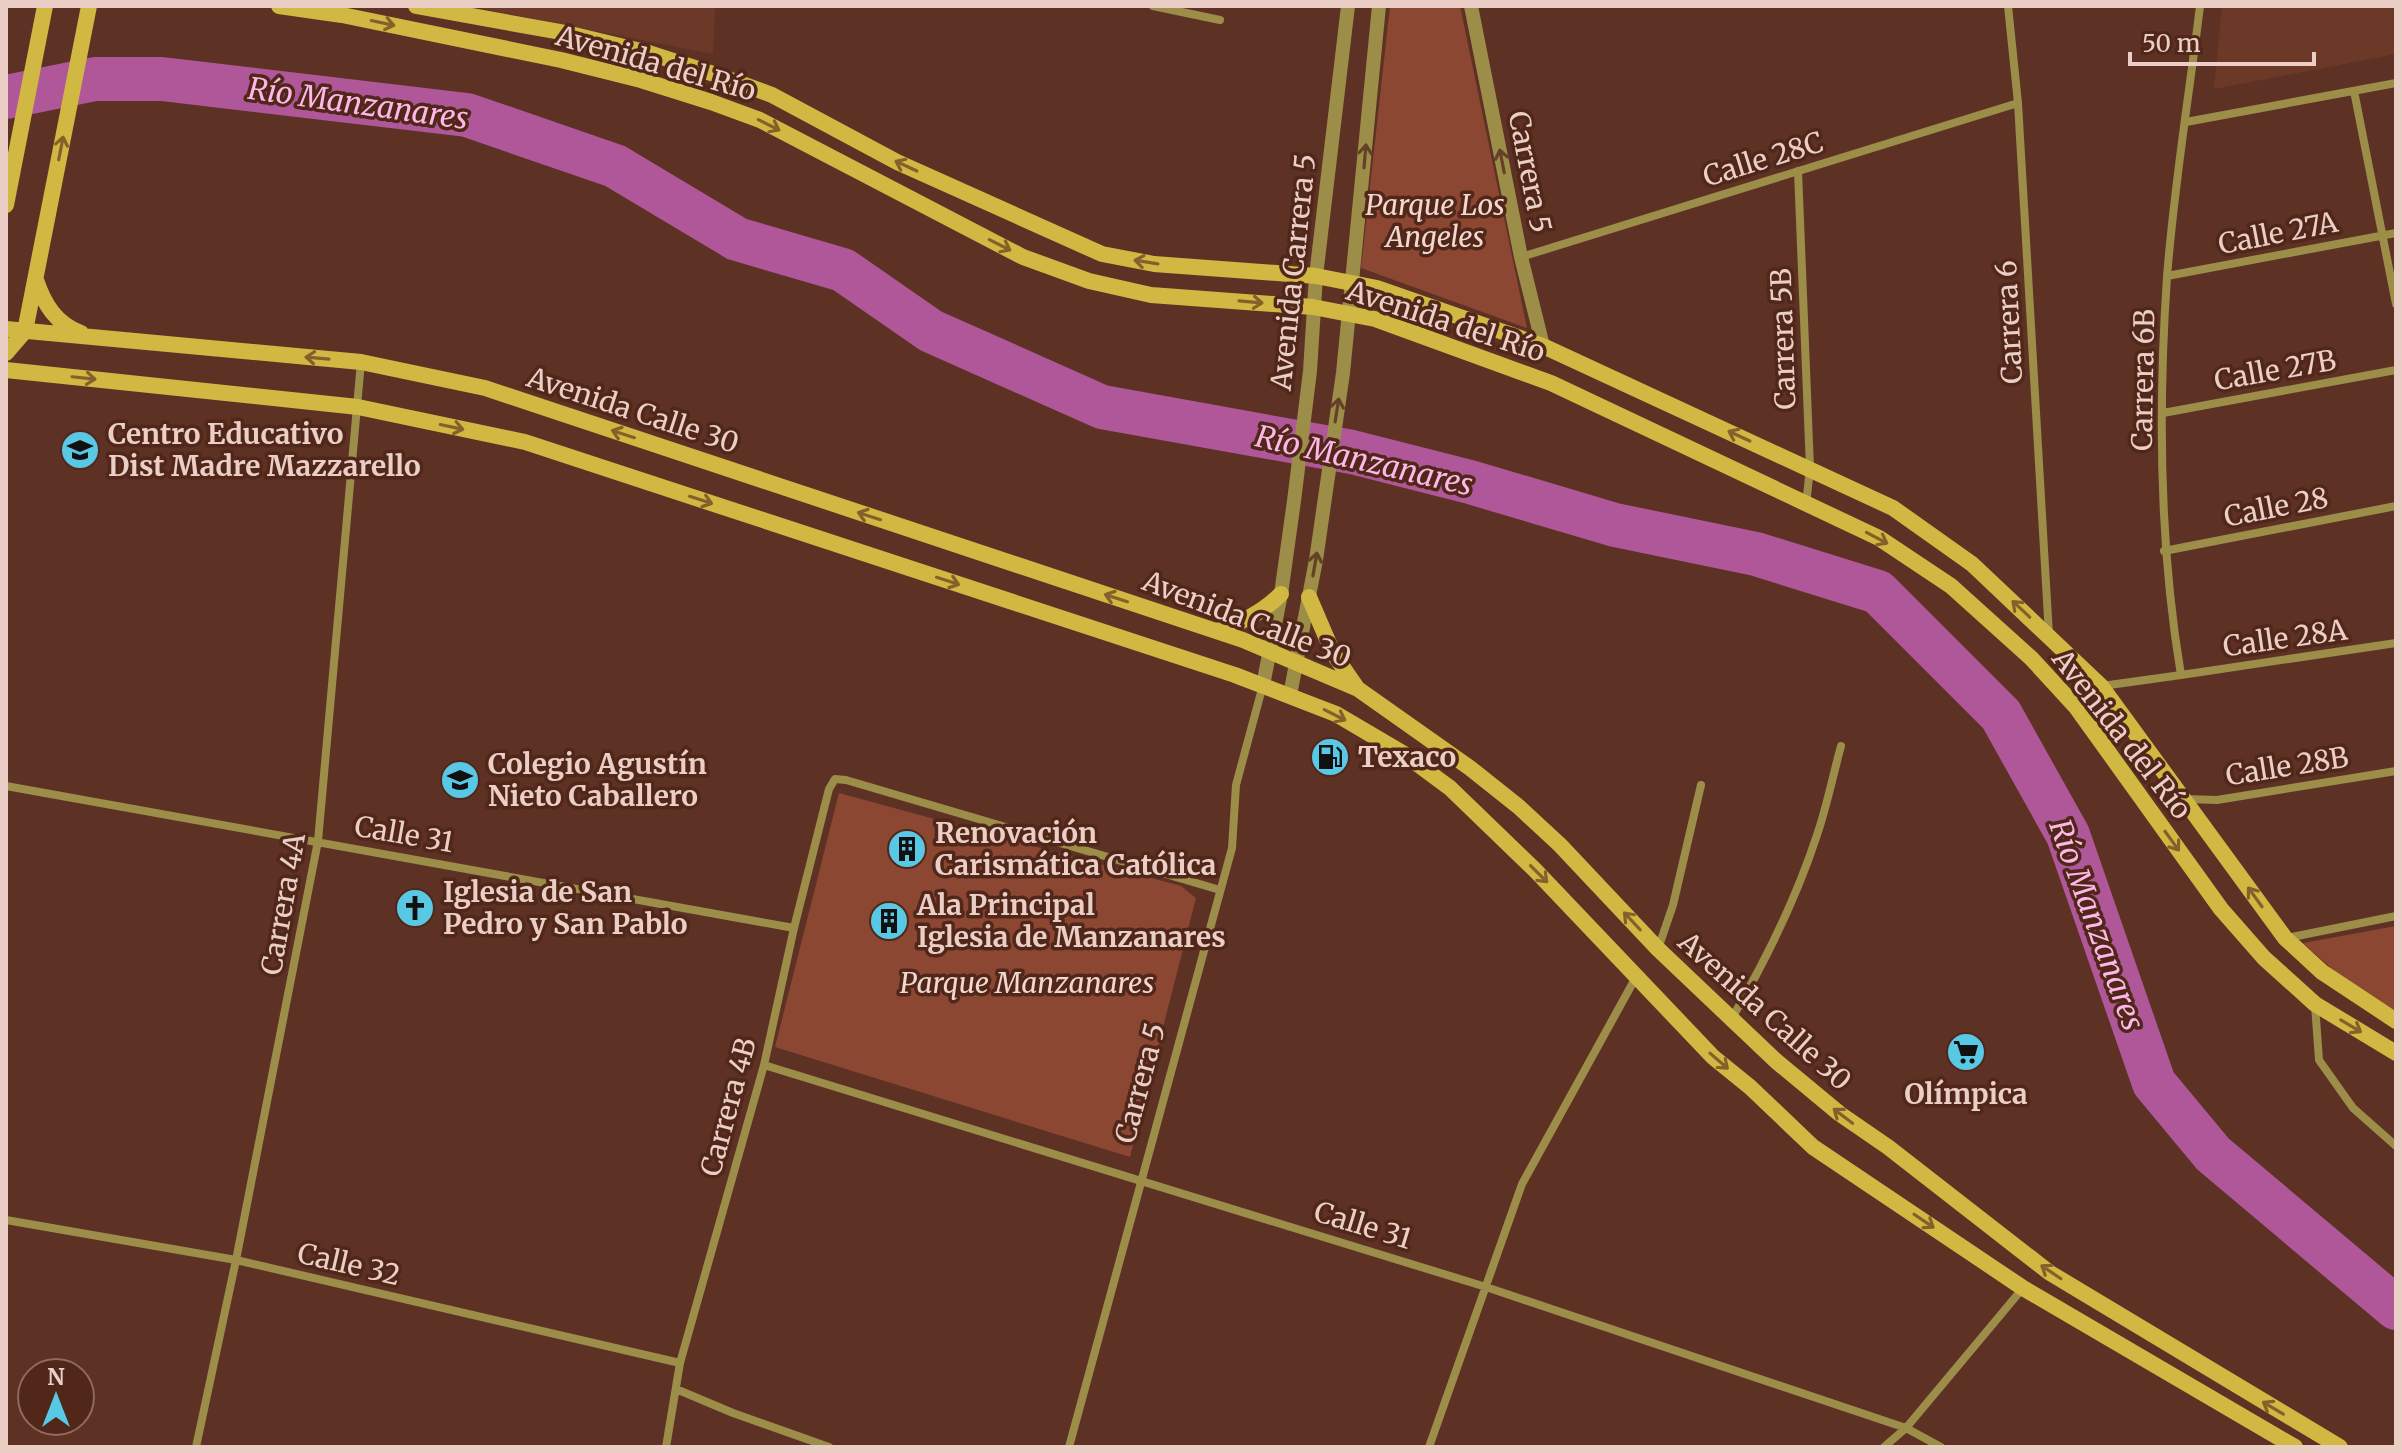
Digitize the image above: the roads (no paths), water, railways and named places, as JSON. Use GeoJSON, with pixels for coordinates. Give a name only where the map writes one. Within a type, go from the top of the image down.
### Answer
{"type":"FeatureCollection","features":[{"type":"Feature","properties":{"kind":"main road"},"geometry":{"type":"LineString","coordinates":[[6,205],[45,6]]}},
{"type":"Feature","properties":{"kind":"main road"},"geometry":{"type":"LineString","coordinates":[[6,353],[25,331],[89,6]]}},
{"type":"Feature","properties":{"kind":"main road","name":"Avenida del Río"},"geometry":{"type":"LineString","coordinates":[[279,6],[342,15],[561,60],[711,102],[760,120],[1023,257],[1089,281],[1151,295],[1313,307],[1375,319],[1551,383],[1879,538],[1951,586],[2031,658],[2076,707],[2221,909],[2264,958],[2315,1004],[2396,1053]]}},
{"type":"Feature","properties":{"kind":"main road","name":"Avenida del Río"},"geometry":{"type":"LineString","coordinates":[[416,6],[566,33],[649,53],[772,95],[897,162],[1102,254],[1154,264],[1354,281],[1543,346],[1893,508],[1972,564],[2101,686],[2285,938],[2322,972],[2396,1021]]}},
{"type":"Feature","properties":{"kind":"main road"},"geometry":{"type":"LineString","coordinates":[[36,279],[42,299],[55,317],[73,330],[94,337]]}},
{"type":"Feature","properties":{"kind":"main road","name":"Avenida Calle 30"},"geometry":{"type":"LineString","coordinates":[[6,329],[361,362],[485,388],[1217,631],[1358,689],[1470,768],[1519,807],[1731,1019],[1840,1114],[1888,1147],[2050,1273],[2340,1447]]}},
{"type":"Feature","properties":{"kind":"main road","name":"Avenida Calle 30"},"geometry":{"type":"LineString","coordinates":[[6,370],[358,407],[525,442],[1263,685],[1336,714],[1404,754],[1450,788],[1535,870],[1713,1057],[1750,1087],[1813,1147],[2023,1288],[2295,1447]]}},
{"type":"Feature","properties":{"kind":"main road"},"geometry":{"type":"LineString","coordinates":[[1217,631],[1266,609],[1281,594]]}},
{"type":"Feature","properties":{"kind":"main road"},"geometry":{"type":"LineString","coordinates":[[1309,597],[1333,653],[1358,689]]}},
{"type":"Feature","properties":{"kind":"street"},"geometry":{"type":"LineString","coordinates":[[1153,6],[1220,20]]}},
{"type":"Feature","properties":{"kind":"street","name":"Avenida Carrera 5"},"geometry":{"type":"LineString","coordinates":[[1263,685],[1281,594],[1294,501],[1310,371],[1316,276],[1348,6]]}},
{"type":"Feature","properties":{"kind":"street"},"geometry":{"type":"LineString","coordinates":[[1290,695],[1316,560],[1343,373],[1379,6]]}},
{"type":"Feature","properties":{"kind":"street","name":"Carrera 5"},"geometry":{"type":"LineString","coordinates":[[1471,6],[1521,257],[1543,346]]}},
{"type":"Feature","properties":{"kind":"street","name":"Carrera 6"},"geometry":{"type":"LineString","coordinates":[[2008,6],[2018,103],[2050,636]]}},
{"type":"Feature","properties":{"kind":"street","name":"Carrera 6B"},"geometry":{"type":"LineString","coordinates":[[2181,675],[2164,551],[2163,413],[2167,276],[2200,6]]}},
{"type":"Feature","properties":{"kind":"street"},"geometry":{"type":"LineString","coordinates":[[2186,122],[2396,83]]}},
{"type":"Feature","properties":{"kind":"street"},"geometry":{"type":"LineString","coordinates":[[2354,91],[2396,304]]}},
{"type":"Feature","properties":{"kind":"street","name":"Calle 28C"},"geometry":{"type":"LineString","coordinates":[[1521,257],[2018,103]]}},
{"type":"Feature","properties":{"kind":"street","name":"Carrera 5B"},"geometry":{"type":"LineString","coordinates":[[1798,171],[1810,468],[1806,505]]}},
{"type":"Feature","properties":{"kind":"street","name":"Calle 27A"},"geometry":{"type":"LineString","coordinates":[[2167,276],[2396,233]]}},
{"type":"Feature","properties":{"kind":"street","name":"Carrera 4A"},"geometry":{"type":"LineString","coordinates":[[196,1447],[318,841],[361,362]]}},
{"type":"Feature","properties":{"kind":"street","name":"Calle 27B"},"geometry":{"type":"LineString","coordinates":[[2163,413],[2396,370]]}},
{"type":"Feature","properties":{"kind":"street","name":"Calle 28"},"geometry":{"type":"LineString","coordinates":[[2164,551],[2396,506]]}},
{"type":"Feature","properties":{"kind":"street","name":"Calle 28A"},"geometry":{"type":"LineString","coordinates":[[2181,675],[2396,643]]}},
{"type":"Feature","properties":{"kind":"street"},"geometry":{"type":"LineString","coordinates":[[2101,686],[2181,675]]}},
{"type":"Feature","properties":{"kind":"street","name":"Carrera 5"},"geometry":{"type":"LineString","coordinates":[[1069,1447],[1232,848],[1236,785],[1263,685]]}},
{"type":"Feature","properties":{"kind":"street"},"geometry":{"type":"LineString","coordinates":[[1731,1019],[1761,969],[1780,929],[1817,835],[1841,746]]}},
{"type":"Feature","properties":{"kind":"street","name":"Calle 28B"},"geometry":{"type":"LineString","coordinates":[[2185,799],[2217,800],[2396,771]]}},
{"type":"Feature","properties":{"kind":"street","name":"Carrera 4B"},"geometry":{"type":"LineString","coordinates":[[666,1447],[680,1363],[764,1065],[794,928],[829,789],[835,779],[1220,890]]}},
{"type":"Feature","properties":{"kind":"street"},"geometry":{"type":"LineString","coordinates":[[1658,949],[1673,905],[1701,785]]}},
{"type":"Feature","properties":{"kind":"street","name":"Calle 31"},"geometry":{"type":"LineString","coordinates":[[6,786],[794,928]]}},
{"type":"Feature","properties":{"kind":"street"},"geometry":{"type":"LineString","coordinates":[[2285,938],[2396,916]]}},
{"type":"Feature","properties":{"kind":"street"},"geometry":{"type":"LineString","coordinates":[[1429,1447],[1522,1184],[1637,975]]}},
{"type":"Feature","properties":{"kind":"street"},"geometry":{"type":"LineString","coordinates":[[2315,1004],[2319,1060],[2353,1108],[2396,1146]]}},
{"type":"Feature","properties":{"kind":"street","name":"Calle 31"},"geometry":{"type":"LineString","coordinates":[[764,1065],[1486,1287],[1906,1428],[1941,1447]]}},
{"type":"Feature","properties":{"kind":"street","name":"Calle 32"},"geometry":{"type":"LineString","coordinates":[[6,1220],[236,1260],[680,1363]]}},
{"type":"Feature","properties":{"kind":"street"},"geometry":{"type":"LineString","coordinates":[[1884,1447],[1906,1428],[2023,1288]]}},
{"type":"Feature","properties":{"kind":"street"},"geometry":{"type":"LineString","coordinates":[[676,1389],[829,1447]]}},
{"type":"Feature","properties":{"kind":"waterway","name":"Río Manzanares"},"geometry":{"type":"LineString","coordinates":[[6,97],[95,79],[162,79],[467,115],[615,166],[737,239],[843,270],[931,331],[1102,407],[1352,452],[1470,482],[1615,525],[1756,554],[1878,592],[2001,715],[2068,835],[2154,1083],[2213,1154],[2396,1308]]}},
{"type":"Feature","properties":{"kind":"place","name":"Centro Educativo Dist Madre Mazzarello"},"geometry":{"type":"Point","coordinates":[80,450]}},
{"type":"Feature","properties":{"kind":"place","name":"Texaco"},"geometry":{"type":"Point","coordinates":[1330,757]}},
{"type":"Feature","properties":{"kind":"place","name":"Colegio Agustín Nieto Caballero"},"geometry":{"type":"Point","coordinates":[460,780]}},
{"type":"Feature","properties":{"kind":"place","name":"Renovación Carismática Católica"},"geometry":{"type":"Point","coordinates":[907,849]}},
{"type":"Feature","properties":{"kind":"place","name":"Iglesia de San Pedro y San Pablo"},"geometry":{"type":"Point","coordinates":[415,908]}},
{"type":"Feature","properties":{"kind":"place","name":"Ala Principal Iglesia de Manzanares"},"geometry":{"type":"Point","coordinates":[889,921]}},
{"type":"Feature","properties":{"kind":"place","name":"Olímpica"},"geometry":{"type":"Point","coordinates":[1966,1052]}},
{"type":"Feature","properties":{"kind":"park label","name":"Parque Los Angeles"},"geometry":{"type":"Point","coordinates":[1435,221]}},
{"type":"Feature","properties":{"kind":"park label","name":"Parque Manzanares"},"geometry":{"type":"Point","coordinates":[1027,983]}}]}
